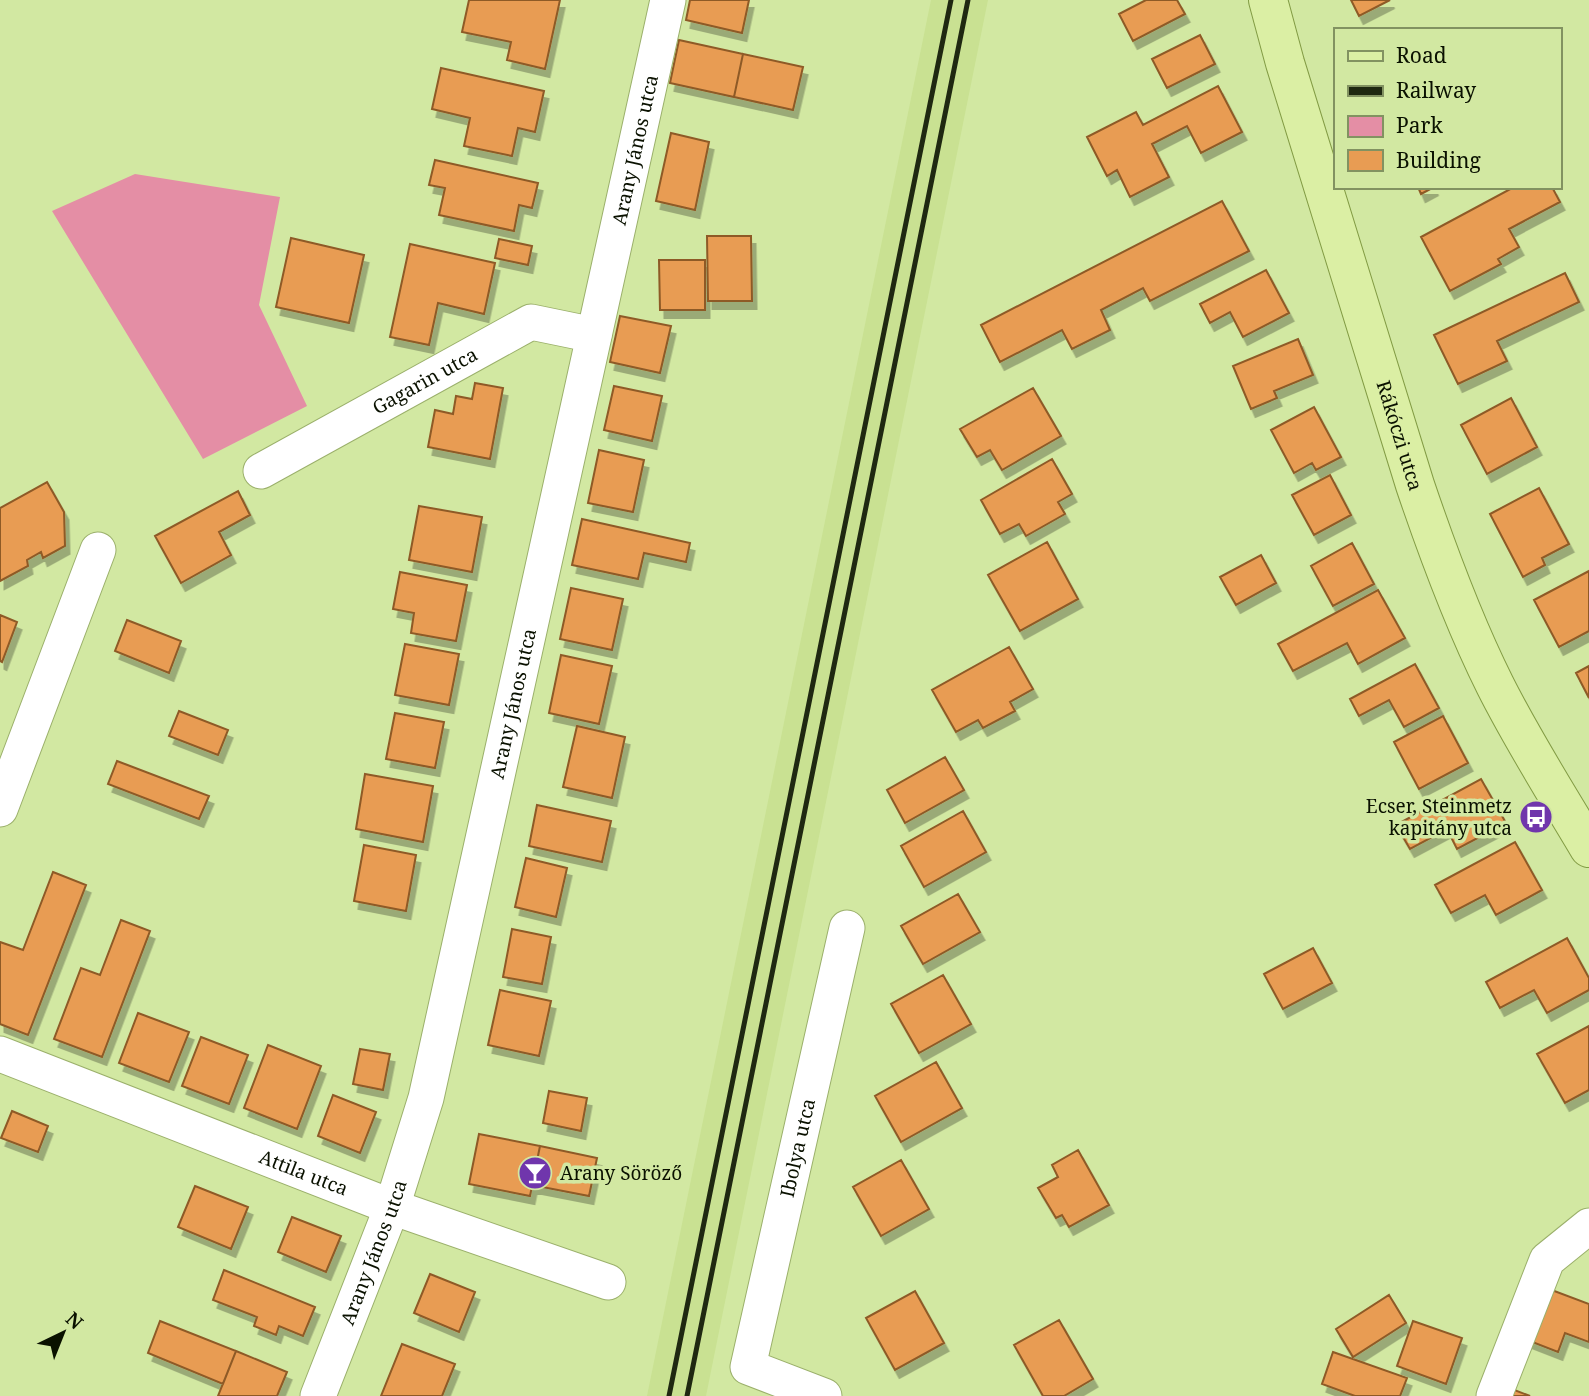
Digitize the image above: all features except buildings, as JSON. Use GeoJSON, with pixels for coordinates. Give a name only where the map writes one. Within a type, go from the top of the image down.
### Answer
{"type":"FeatureCollection","features":[{"type":"Feature","properties":{"kind":"main road","name":"Rákóczi utca"},"geometry":{"type":"LineString","coordinates":[[1268,0],[1285,63],[1437,550],[1495,685],[1589,848]]}},
{"type":"Feature","properties":{"kind":"street","name":"Arany János utca"},"geometry":{"type":"LineString","coordinates":[[318,1396],[392,1207],[426,1098],[668,0]]}},
{"type":"Feature","properties":{"kind":"street","name":"Gagarin utca"},"geometry":{"type":"LineString","coordinates":[[261,471],[531,322],[594,335]]}},
{"type":"Feature","properties":{"kind":"street"},"geometry":{"type":"LineString","coordinates":[[0,809],[98,550]]}},
{"type":"Feature","properties":{"kind":"street","name":"Ibolya utca"},"geometry":{"type":"LineString","coordinates":[[824,1396],[748,1367],[847,928]]}},
{"type":"Feature","properties":{"kind":"street","name":"Attila utca"},"geometry":{"type":"LineString","coordinates":[[0,1054],[392,1207],[608,1282]]}},
{"type":"Feature","properties":{"kind":"street"},"geometry":{"type":"LineString","coordinates":[[1494,1396],[1547,1260],[1589,1226]]}},
{"type":"Feature","properties":{"kind":"shaded area"},"geometry":{"type":"Polygon","coordinates":[[[931,0],[988,0],[706,1396],[647,1396],[931,0]]]}},
{"type":"Feature","properties":{"kind":"green space"},"geometry":{"type":"Polygon","coordinates":[[[135,174],[280,197],[259,305],[307,406],[203,459],[52,211],[135,174]]]}},
{"type":"Feature","properties":{"kind":"railway"},"geometry":{"type":"LineString","coordinates":[[669,1396],[951,0]]}},
{"type":"Feature","properties":{"kind":"railway"},"geometry":{"type":"LineString","coordinates":[[687,1396],[968,0]]}},
{"type":"Feature","properties":{"kind":"place","name":"Ecser, Steinmetz kapitány utca"},"geometry":{"type":"Point","coordinates":[1536,817]}},
{"type":"Feature","properties":{"kind":"place","name":"Arany Söröző"},"geometry":{"type":"Point","coordinates":[535,1173]}}]}
